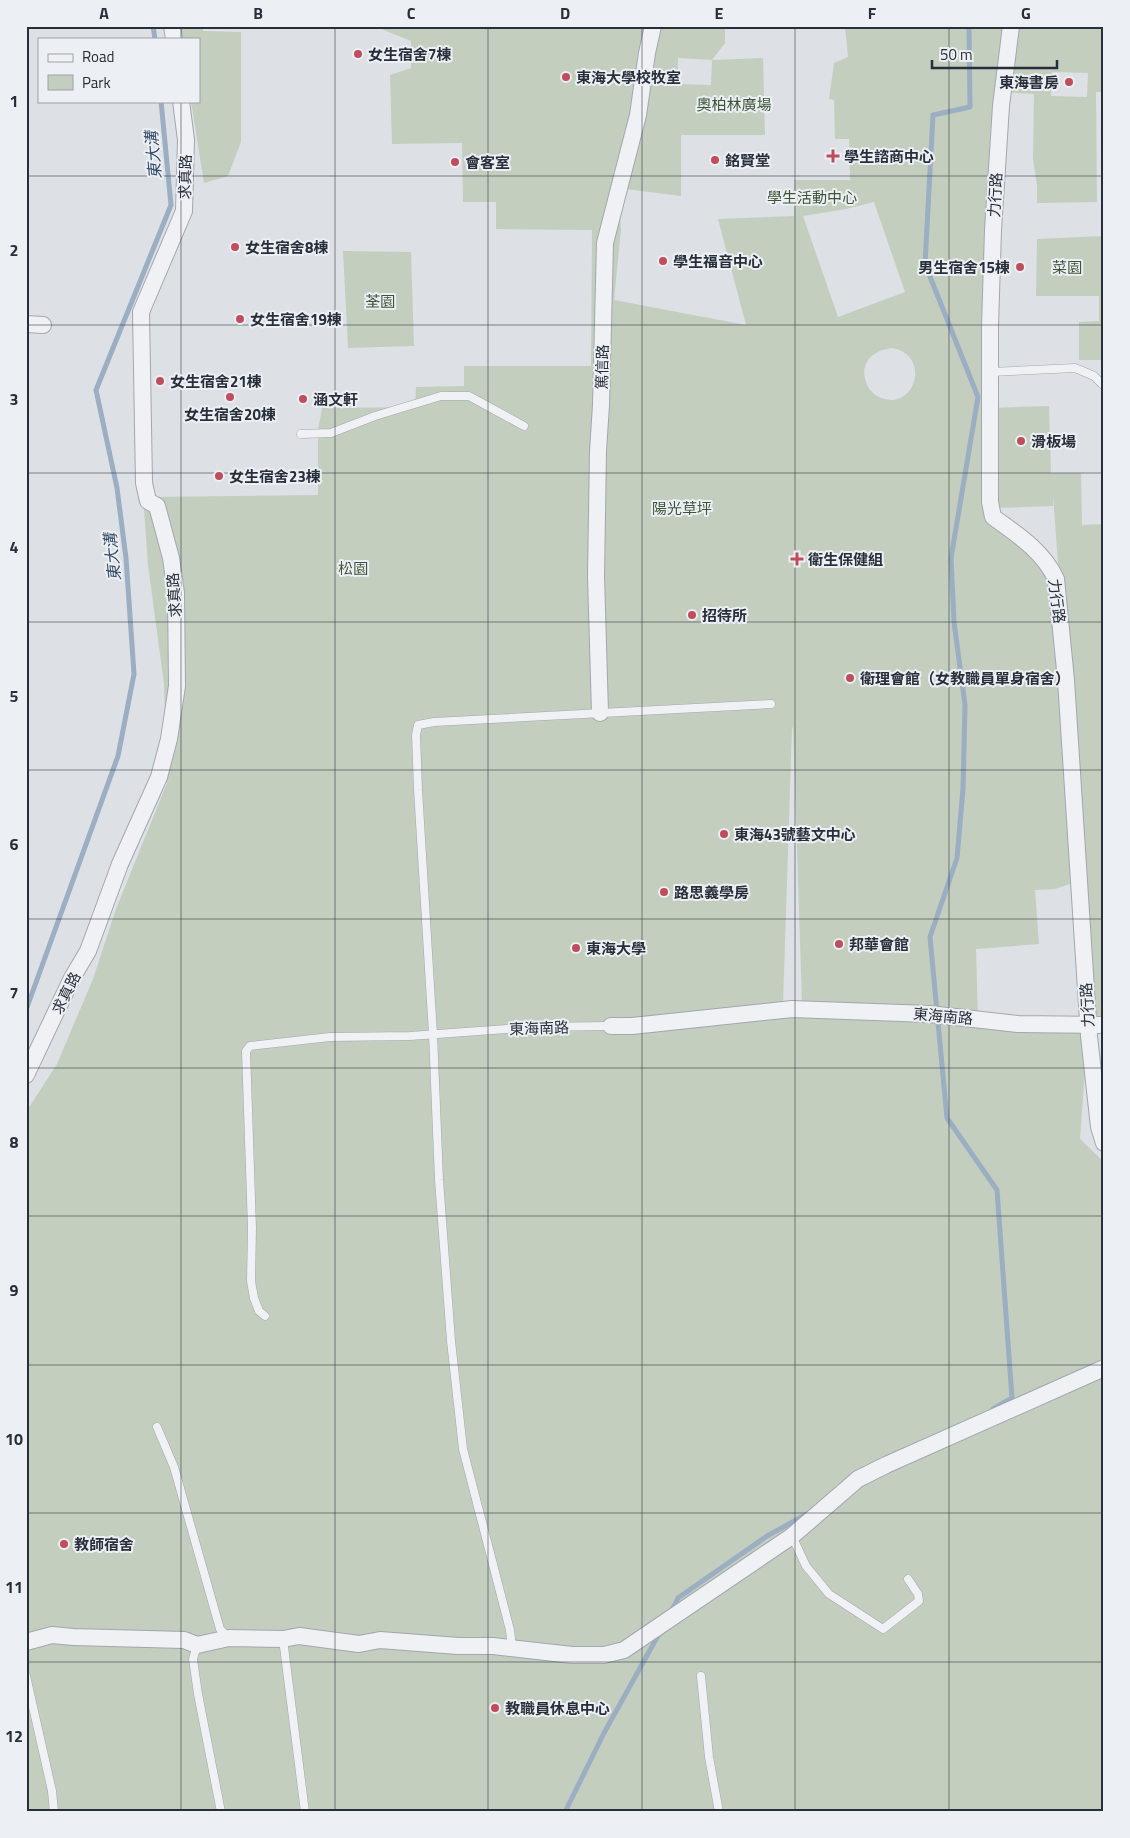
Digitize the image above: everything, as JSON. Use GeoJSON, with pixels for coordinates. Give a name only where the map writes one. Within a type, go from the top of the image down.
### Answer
{"type":"FeatureCollection","features":[{"type":"Feature","properties":{"kind":"street","name":"篤信路"},"geometry":{"type":"LineString","coordinates":[[600,713],[596,576],[605,243],[638,115],[653,26]]}},
{"type":"Feature","properties":{"kind":"street","name":"力行路"},"geometry":{"type":"LineString","coordinates":[[1011,26],[1001,106],[993,230],[990,502],[993,517],[1029,543],[1050,566],[1056,579],[1096,1025],[1099,1127],[1104,1143]]}},
{"type":"Feature","properties":{"kind":"street","name":"求真路"},"geometry":{"type":"LineString","coordinates":[[26,1075],[72,978],[88,951],[120,864],[159,778],[169,739],[177,686],[176,593],[171,558],[158,506],[148,500],[144,483],[141,312],[184,211],[186,140],[181,102]]}},
{"type":"Feature","properties":{"kind":"street"},"geometry":{"type":"LineString","coordinates":[[26,324],[43,325]]}},
{"type":"Feature","properties":{"kind":"street","name":"東海南路"},"geometry":{"type":"LineString","coordinates":[[611,1026],[632,1026],[792,1010],[929,1014],[1018,1024],[1096,1025]]}},
{"type":"Feature","properties":{"kind":"street"},"geometry":{"type":"LineString","coordinates":[[26,1642],[52,1635],[184,1640],[197,1645],[229,1638],[282,1639],[299,1636],[359,1644],[380,1640],[458,1646],[492,1646],[572,1655],[604,1655],[624,1650],[792,1536],[858,1479],[1104,1368]]}},
{"type":"Feature","properties":{"kind":"lane"},"geometry":{"type":"LineString","coordinates":[[990,372],[1075,368],[1094,376],[1104,384]]}},
{"type":"Feature","properties":{"kind":"lane"},"geometry":{"type":"LineString","coordinates":[[301,434],[331,432],[375,416],[441,396],[469,396],[524,426]]}},
{"type":"Feature","properties":{"kind":"lane"},"geometry":{"type":"LineString","coordinates":[[512,1649],[510,1630],[463,1449],[451,1341],[439,1180],[433,1034],[418,790],[416,735],[418,725],[434,722],[771,704]]}},
{"type":"Feature","properties":{"kind":"lane","name":"東海南路"},"geometry":{"type":"LineString","coordinates":[[265,1316],[259,1311],[251,1281],[251,1208],[246,1051],[250,1046],[330,1037],[410,1036],[536,1027],[611,1026]]}},
{"type":"Feature","properties":{"kind":"lane"},"geometry":{"type":"LineString","coordinates":[[157,1427],[174,1467],[220,1629],[229,1638]]}},
{"type":"Feature","properties":{"kind":"lane"},"geometry":{"type":"LineString","coordinates":[[792,1536],[806,1566],[830,1594],[883,1629],[919,1601],[918,1594],[908,1579]]}},
{"type":"Feature","properties":{"kind":"lane"},"geometry":{"type":"LineString","coordinates":[[282,1639],[305,1812]]}},
{"type":"Feature","properties":{"kind":"lane"},"geometry":{"type":"LineString","coordinates":[[197,1645],[193,1659],[198,1694],[221,1812]]}},
{"type":"Feature","properties":{"kind":"lane"},"geometry":{"type":"LineString","coordinates":[[26,1676],[52,1791],[54,1812]]}},
{"type":"Feature","properties":{"kind":"lane"},"geometry":{"type":"LineString","coordinates":[[701,1676],[709,1757],[720,1812]]}},
{"type":"Feature","properties":{"kind":"green space"},"geometry":{"type":"Polygon","coordinates":[[[180,26],[203,26],[203,31],[241,32],[241,142],[228,176],[204,183],[191,102],[200,102],[200,38],[182,38],[180,26]]]}},
{"type":"Feature","properties":{"kind":"green space","name":"東海大學"},"geometry":{"type":"Polygon","coordinates":[[[374,26],[725,26],[725,43],[712,60],[763,58],[765,135],[681,135],[681,196],[618,188],[621,230],[614,300],[746,325],[718,219],[794,216],[794,180],[850,180],[849,139],[835,139],[834,100],[829,99],[834,63],[848,57],[845,26],[1104,26],[1104,92],[1096,92],[1097,202],[1037,203],[1037,185],[1033,159],[1034,94],[1002,92],[990,408],[1049,406],[1051,473],[1081,473],[1082,525],[1104,524],[1104,1024],[1088,1026],[1080,1139],[1104,1162],[1104,1812],[26,1812],[26,1112],[57,1064],[93,979],[116,909],[167,783],[164,684],[148,565],[143,495],[149,497],[318,495],[318,430],[322,408],[415,407],[416,387],[464,386],[464,366],[591,366],[592,230],[496,229],[496,202],[463,202],[462,143],[392,144],[390,75],[411,68],[411,41],[374,26]],[[678,58],[678,84],[711,85],[712,60],[678,58]],[[1052,72],[1051,96],[1087,97],[1088,73],[1052,72]],[[874,202],[803,216],[838,317],[905,292],[874,202]],[[892,348],[879,351],[866,363],[864,375],[867,385],[872,392],[881,398],[893,400],[903,397],[910,390],[914,381],[915,370],[912,361],[904,353],[892,348]],[[1053,495],[1053,506],[995,508],[1036,558],[1058,589],[1063,633],[1053,495]],[[793,727],[792,728],[783,1004],[802,1003],[793,727]],[[1081,880],[1055,889],[1035,890],[1039,944],[976,949],[978,1019],[1088,1025],[1081,880]]]}},
{"type":"Feature","properties":{"kind":"green space","name":"菜園"},"geometry":{"type":"Polygon","coordinates":[[[1104,236],[1104,360],[1079,360],[1079,322],[1099,321],[1099,296],[1036,296],[1037,239],[1104,236]]]}},
{"type":"Feature","properties":{"kind":"green space","name":"荃園"},"geometry":{"type":"Polygon","coordinates":[[[343,251],[411,252],[414,346],[348,348],[343,251]]]}},
{"type":"Feature","properties":{"kind":"waterway","name":"東大溝"},"geometry":{"type":"LineString","coordinates":[[153,26],[155,38]]}},
{"type":"Feature","properties":{"kind":"waterway"},"geometry":{"type":"LineString","coordinates":[[969,26],[970,107],[933,115],[925,264],[978,397],[951,558],[954,622],[965,705],[963,789],[957,858],[930,937],[947,1118],[997,1190],[1012,1398],[993,1409]]}},
{"type":"Feature","properties":{"kind":"waterway","name":"東大溝"},"geometry":{"type":"LineString","coordinates":[[26,1010],[118,756],[134,674],[126,558],[117,488],[96,390],[171,205],[161,102]]}},
{"type":"Feature","properties":{"kind":"waterway"},"geometry":{"type":"LineString","coordinates":[[671,1612],[678,1598],[767,1536],[807,1514]]}},
{"type":"Feature","properties":{"kind":"waterway"},"geometry":{"type":"LineString","coordinates":[[565,1812],[604,1733],[660,1632]]}},
{"type":"Feature","properties":{"kind":"place","name":"女生宿舍7棟"},"geometry":{"type":"Point","coordinates":[358,54]}},
{"type":"Feature","properties":{"kind":"place","name":"東海大學校牧室"},"geometry":{"type":"Point","coordinates":[566,77]}},
{"type":"Feature","properties":{"kind":"place","name":"東海書房"},"geometry":{"type":"Point","coordinates":[1069,82]}},
{"type":"Feature","properties":{"kind":"place","name":"學生諮商中心"},"geometry":{"type":"Point","coordinates":[833,156]}},
{"type":"Feature","properties":{"kind":"place","name":"銘賢堂"},"geometry":{"type":"Point","coordinates":[715,160]}},
{"type":"Feature","properties":{"kind":"place","name":"會客室"},"geometry":{"type":"Point","coordinates":[455,162]}},
{"type":"Feature","properties":{"kind":"place","name":"女生宿舍8棟"},"geometry":{"type":"Point","coordinates":[235,247]}},
{"type":"Feature","properties":{"kind":"place","name":"學生福音中心"},"geometry":{"type":"Point","coordinates":[663,261]}},
{"type":"Feature","properties":{"kind":"place","name":"男生宿舍15棟"},"geometry":{"type":"Point","coordinates":[1020,267]}},
{"type":"Feature","properties":{"kind":"place","name":"女生宿舍19棟"},"geometry":{"type":"Point","coordinates":[240,319]}},
{"type":"Feature","properties":{"kind":"place","name":"女生宿舍21棟"},"geometry":{"type":"Point","coordinates":[160,381]}},
{"type":"Feature","properties":{"kind":"place","name":"女生宿舍20棟"},"geometry":{"type":"Point","coordinates":[230,397]}},
{"type":"Feature","properties":{"kind":"place","name":"涵文軒"},"geometry":{"type":"Point","coordinates":[303,399]}},
{"type":"Feature","properties":{"kind":"place","name":"滑板場"},"geometry":{"type":"Point","coordinates":[1021,441]}},
{"type":"Feature","properties":{"kind":"place","name":"女生宿舍23棟"},"geometry":{"type":"Point","coordinates":[219,476]}},
{"type":"Feature","properties":{"kind":"place","name":"衛生保健組"},"geometry":{"type":"Point","coordinates":[797,559]}},
{"type":"Feature","properties":{"kind":"place","name":"招待所"},"geometry":{"type":"Point","coordinates":[692,615]}},
{"type":"Feature","properties":{"kind":"place","name":"衛理會館（女教職員單身宿舍）"},"geometry":{"type":"Point","coordinates":[850,678]}},
{"type":"Feature","properties":{"kind":"place","name":"東海43號藝文中心"},"geometry":{"type":"Point","coordinates":[724,834]}},
{"type":"Feature","properties":{"kind":"place","name":"路思義學房"},"geometry":{"type":"Point","coordinates":[664,892]}},
{"type":"Feature","properties":{"kind":"place","name":"邦華會館"},"geometry":{"type":"Point","coordinates":[839,944]}},
{"type":"Feature","properties":{"kind":"place","name":"東海大學"},"geometry":{"type":"Point","coordinates":[576,948]}},
{"type":"Feature","properties":{"kind":"place","name":"教師宿舍"},"geometry":{"type":"Point","coordinates":[64,1544]}},
{"type":"Feature","properties":{"kind":"place","name":"教職員休息中心"},"geometry":{"type":"Point","coordinates":[495,1708]}},
{"type":"Feature","properties":{"kind":"park label","name":"奧柏林廣場"},"geometry":{"type":"Point","coordinates":[734,104]}},
{"type":"Feature","properties":{"kind":"park label","name":"學生活動中心"},"geometry":{"type":"Point","coordinates":[812,197]}},
{"type":"Feature","properties":{"kind":"park label","name":"陽光草坪"},"geometry":{"type":"Point","coordinates":[682,508]}},
{"type":"Feature","properties":{"kind":"park label","name":"松園"},"geometry":{"type":"Point","coordinates":[353,568]}}]}
